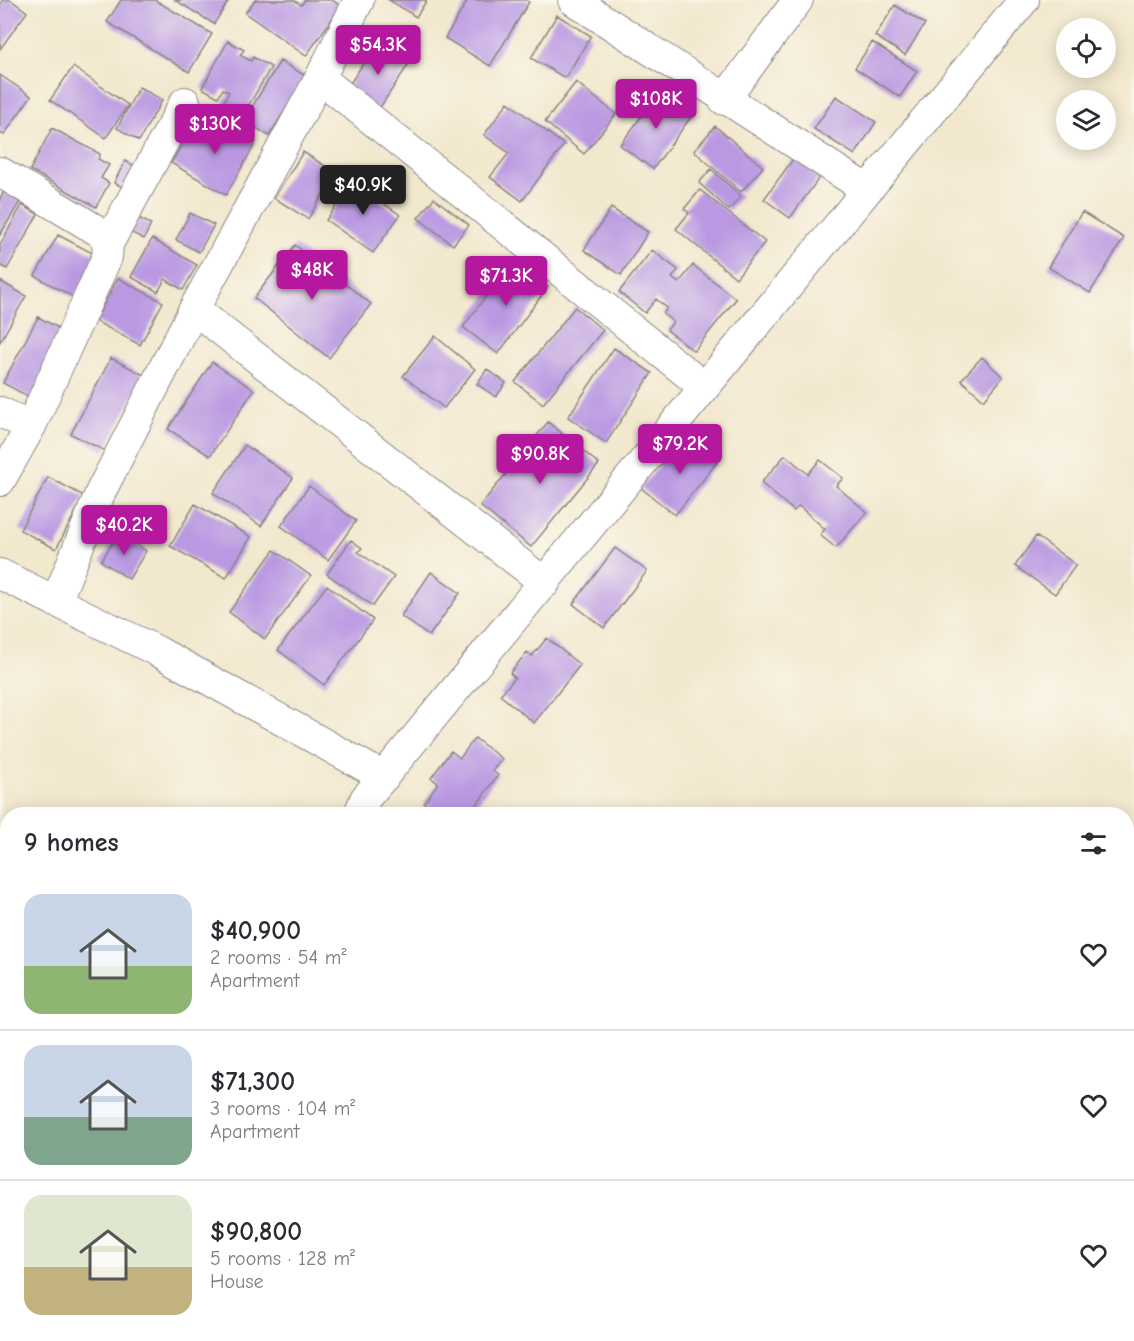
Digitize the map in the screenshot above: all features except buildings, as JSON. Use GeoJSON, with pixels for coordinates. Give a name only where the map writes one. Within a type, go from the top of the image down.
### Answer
{"type":"FeatureCollection","features":[{"type":"Feature","properties":{"kind":"street"},"geometry":{"type":"LineString","coordinates":[[57,602],[101,490],[194,309],[320,78],[359,0]]}},
{"type":"Feature","properties":{"kind":"street"},"geometry":{"type":"LineString","coordinates":[[573,0],[724,100],[866,189]]}},
{"type":"Feature","properties":{"kind":"street"},"geometry":{"type":"LineString","coordinates":[[724,100],[798,0]]}},
{"type":"Feature","properties":{"kind":"street"},"geometry":{"type":"LineString","coordinates":[[362,807],[365,799],[1024,0]]}},
{"type":"Feature","properties":{"kind":"street"},"geometry":{"type":"LineString","coordinates":[[320,78],[704,387]]}},
{"type":"Feature","properties":{"kind":"street"},"geometry":{"type":"LineString","coordinates":[[0,482],[31,426],[107,257],[108,244],[184,102]]}},
{"type":"Feature","properties":{"kind":"street"},"geometry":{"type":"LineString","coordinates":[[0,171],[103,234],[108,244]]}},
{"type":"Feature","properties":{"kind":"street"},"geometry":{"type":"LineString","coordinates":[[194,309],[545,583]]}},
{"type":"Feature","properties":{"kind":"street"},"geometry":{"type":"LineString","coordinates":[[0,412],[31,426]]}},
{"type":"Feature","properties":{"kind":"street"},"geometry":{"type":"LineString","coordinates":[[0,574],[157,651],[384,777]]}}]}
